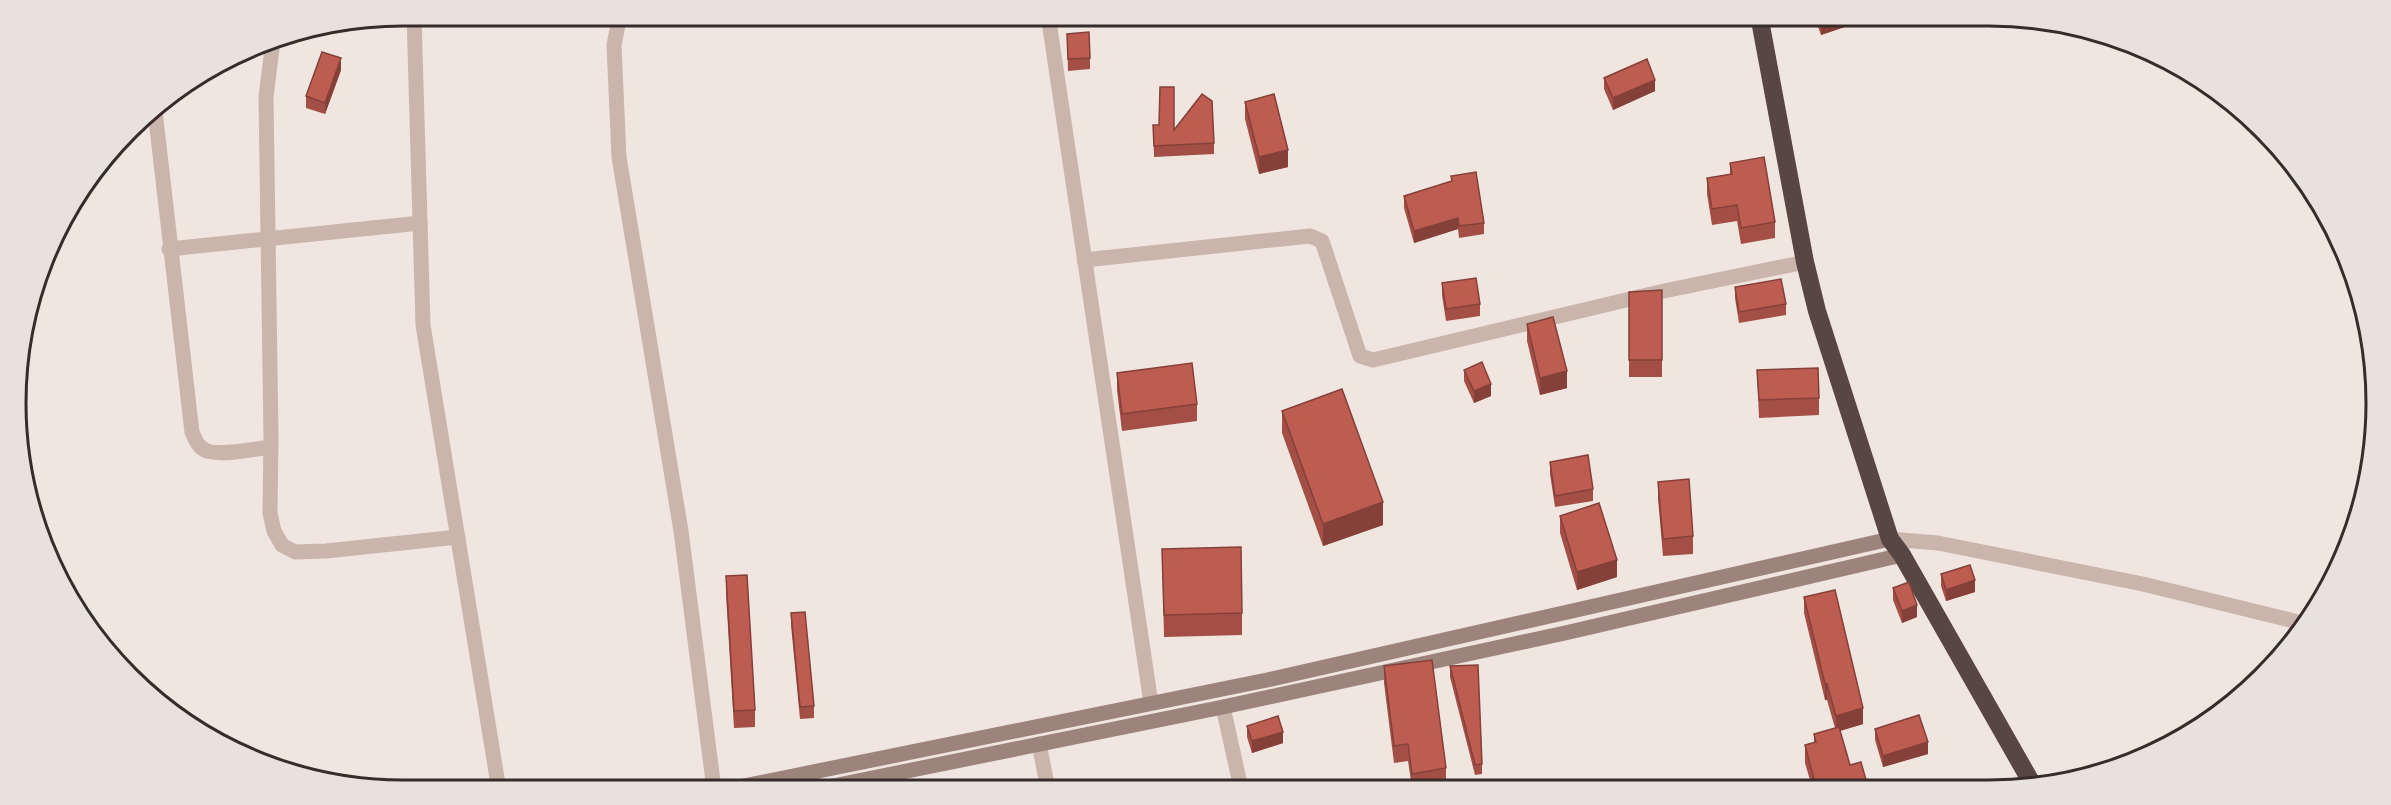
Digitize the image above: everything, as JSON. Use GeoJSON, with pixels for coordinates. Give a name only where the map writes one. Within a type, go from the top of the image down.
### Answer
{"type":"FeatureCollection","features":[{"type":"Feature","properties":{"kind":"highway"},"geometry":{"type":"LineString","coordinates":[[1761,26],[1805,262],[1817,311],[1890,539],[1902,555],[2028,777]]}},
{"type":"Feature","properties":{"kind":"street"},"geometry":{"type":"LineString","coordinates":[[414,26],[423,325],[497,780]]}},
{"type":"Feature","properties":{"kind":"street"},"geometry":{"type":"LineString","coordinates":[[618,26],[614,45],[619,157],[681,531],[713,780]]}},
{"type":"Feature","properties":{"kind":"street"},"geometry":{"type":"LineString","coordinates":[[1050,26],[1151,703]]}},
{"type":"Feature","properties":{"kind":"street"},"geometry":{"type":"LineString","coordinates":[[272,49],[266,97],[270,513],[274,531],[282,545],[295,552],[326,551],[458,537]]}},
{"type":"Feature","properties":{"kind":"street"},"geometry":{"type":"LineString","coordinates":[[155,118],[192,432],[197,444],[206,451],[222,452],[271,447]]}},
{"type":"Feature","properties":{"kind":"street"},"geometry":{"type":"LineString","coordinates":[[169,249],[420,223]]}},
{"type":"Feature","properties":{"kind":"street"},"geometry":{"type":"LineString","coordinates":[[1084,260],[1310,236],[1322,241],[1360,356],[1373,360],[1664,291],[1805,262]]}},
{"type":"Feature","properties":{"kind":"street"},"geometry":{"type":"LineString","coordinates":[[773,780],[1268,680],[1890,539],[1938,543],[2144,584],[2295,621]]}},
{"type":"Feature","properties":{"kind":"street"},"geometry":{"type":"LineString","coordinates":[[897,780],[1040,744],[1565,633],[1902,555],[1938,543]]}},
{"type":"Feature","properties":{"kind":"street"},"geometry":{"type":"LineString","coordinates":[[1223,707],[1239,780]]}},
{"type":"Feature","properties":{"kind":"street"},"geometry":{"type":"LineString","coordinates":[[1040,744],[1046,780]]}},
{"type":"Feature","properties":{"kind":"building"},"geometry":{"type":"Polygon","coordinates":[[[1089,32],[1090,58],[1068,59],[1067,34],[1089,32]]]}},
{"type":"Feature","properties":{"kind":"building"},"geometry":{"type":"Polygon","coordinates":[[[322,52],[341,58],[325,103],[306,96],[322,52]]]}},
{"type":"Feature","properties":{"kind":"building"},"geometry":{"type":"Polygon","coordinates":[[[1647,59],[1655,80],[1613,98],[1604,78],[1647,59]]]}},
{"type":"Feature","properties":{"kind":"building"},"geometry":{"type":"Polygon","coordinates":[[[1160,87],[1174,87],[1174,130],[1202,94],[1212,101],[1214,143],[1154,146],[1153,125],[1159,125],[1160,87]]]}},
{"type":"Feature","properties":{"kind":"building"},"geometry":{"type":"Polygon","coordinates":[[[1274,94],[1288,150],[1259,157],[1245,102],[1274,94]]]}},
{"type":"Feature","properties":{"kind":"building"},"geometry":{"type":"Polygon","coordinates":[[[1764,157],[1775,222],[1741,228],[1737,205],[1712,209],[1707,178],[1732,174],[1730,163],[1764,157]]]}},
{"type":"Feature","properties":{"kind":"building"},"geometry":{"type":"Polygon","coordinates":[[[1476,172],[1484,223],[1459,226],[1458,218],[1414,231],[1404,196],[1452,181],[1451,176],[1476,172]]]}},
{"type":"Feature","properties":{"kind":"building"},"geometry":{"type":"Polygon","coordinates":[[[1476,278],[1480,304],[1446,309],[1442,283],[1476,278]]]}},
{"type":"Feature","properties":{"kind":"building"},"geometry":{"type":"Polygon","coordinates":[[[1781,279],[1786,304],[1739,312],[1735,287],[1781,279]]]}},
{"type":"Feature","properties":{"kind":"building"},"geometry":{"type":"Polygon","coordinates":[[[1662,290],[1662,360],[1629,360],[1629,292],[1662,290]]]}},
{"type":"Feature","properties":{"kind":"building"},"geometry":{"type":"Polygon","coordinates":[[[1553,317],[1567,371],[1540,378],[1527,324],[1553,317]]]}},
{"type":"Feature","properties":{"kind":"building"},"geometry":{"type":"Polygon","coordinates":[[[1482,362],[1491,384],[1474,391],[1464,370],[1482,362]]]}},
{"type":"Feature","properties":{"kind":"building"},"geometry":{"type":"Polygon","coordinates":[[[1192,363],[1197,404],[1122,414],[1117,373],[1192,363]]]}},
{"type":"Feature","properties":{"kind":"building"},"geometry":{"type":"Polygon","coordinates":[[[1818,368],[1819,398],[1759,400],[1757,370],[1818,368]]]}},
{"type":"Feature","properties":{"kind":"building"},"geometry":{"type":"Polygon","coordinates":[[[1342,389],[1383,502],[1323,524],[1282,411],[1342,389]]]}},
{"type":"Feature","properties":{"kind":"building"},"geometry":{"type":"Polygon","coordinates":[[[1588,455],[1593,489],[1555,496],[1550,462],[1588,455]]]}},
{"type":"Feature","properties":{"kind":"building"},"geometry":{"type":"Polygon","coordinates":[[[1689,479],[1693,536],[1663,539],[1658,482],[1689,479]]]}},
{"type":"Feature","properties":{"kind":"building"},"geometry":{"type":"Polygon","coordinates":[[[1599,503],[1617,560],[1577,572],[1560,516],[1599,503]]]}},
{"type":"Feature","properties":{"kind":"building"},"geometry":{"type":"Polygon","coordinates":[[[1241,547],[1242,613],[1164,615],[1162,549],[1241,547]]]}},
{"type":"Feature","properties":{"kind":"building"},"geometry":{"type":"Polygon","coordinates":[[[1970,565],[1975,580],[1946,590],[1941,574],[1970,565]]]}},
{"type":"Feature","properties":{"kind":"building"},"geometry":{"type":"Polygon","coordinates":[[[747,575],[755,710],[734,711],[726,576],[747,575]]]}},
{"type":"Feature","properties":{"kind":"building"},"geometry":{"type":"Polygon","coordinates":[[[1909,582],[1917,605],[1902,611],[1893,588],[1909,582]]]}},
{"type":"Feature","properties":{"kind":"building"},"geometry":{"type":"Polygon","coordinates":[[[1835,590],[1863,708],[1836,716],[1827,684],[1825,684],[1804,597],[1835,590]]]}},
{"type":"Feature","properties":{"kind":"building"},"geometry":{"type":"Polygon","coordinates":[[[805,612],[814,706],[800,707],[791,613],[805,612]]]}},
{"type":"Feature","properties":{"kind":"building"},"geometry":{"type":"Polygon","coordinates":[[[1432,660],[1446,768],[1412,774],[1408,744],[1394,746],[1384,666],[1432,660]]]}},
{"type":"Feature","properties":{"kind":"building"},"geometry":{"type":"Polygon","coordinates":[[[1478,665],[1482,764],[1475,765],[1450,666],[1478,665]]]}},
{"type":"Feature","properties":{"kind":"building"},"geometry":{"type":"Polygon","coordinates":[[[1919,715],[1928,742],[1883,756],[1875,729],[1919,715]]]}},
{"type":"Feature","properties":{"kind":"building"},"geometry":{"type":"Polygon","coordinates":[[[1278,716],[1283,732],[1252,741],[1247,726],[1278,716]]]}},
{"type":"Feature","properties":{"kind":"building"},"geometry":{"type":"Polygon","coordinates":[[[1839,727],[1850,765],[1861,762],[1866,780],[1814,780],[1805,745],[1816,742],[1814,734],[1839,727]]]}}]}
